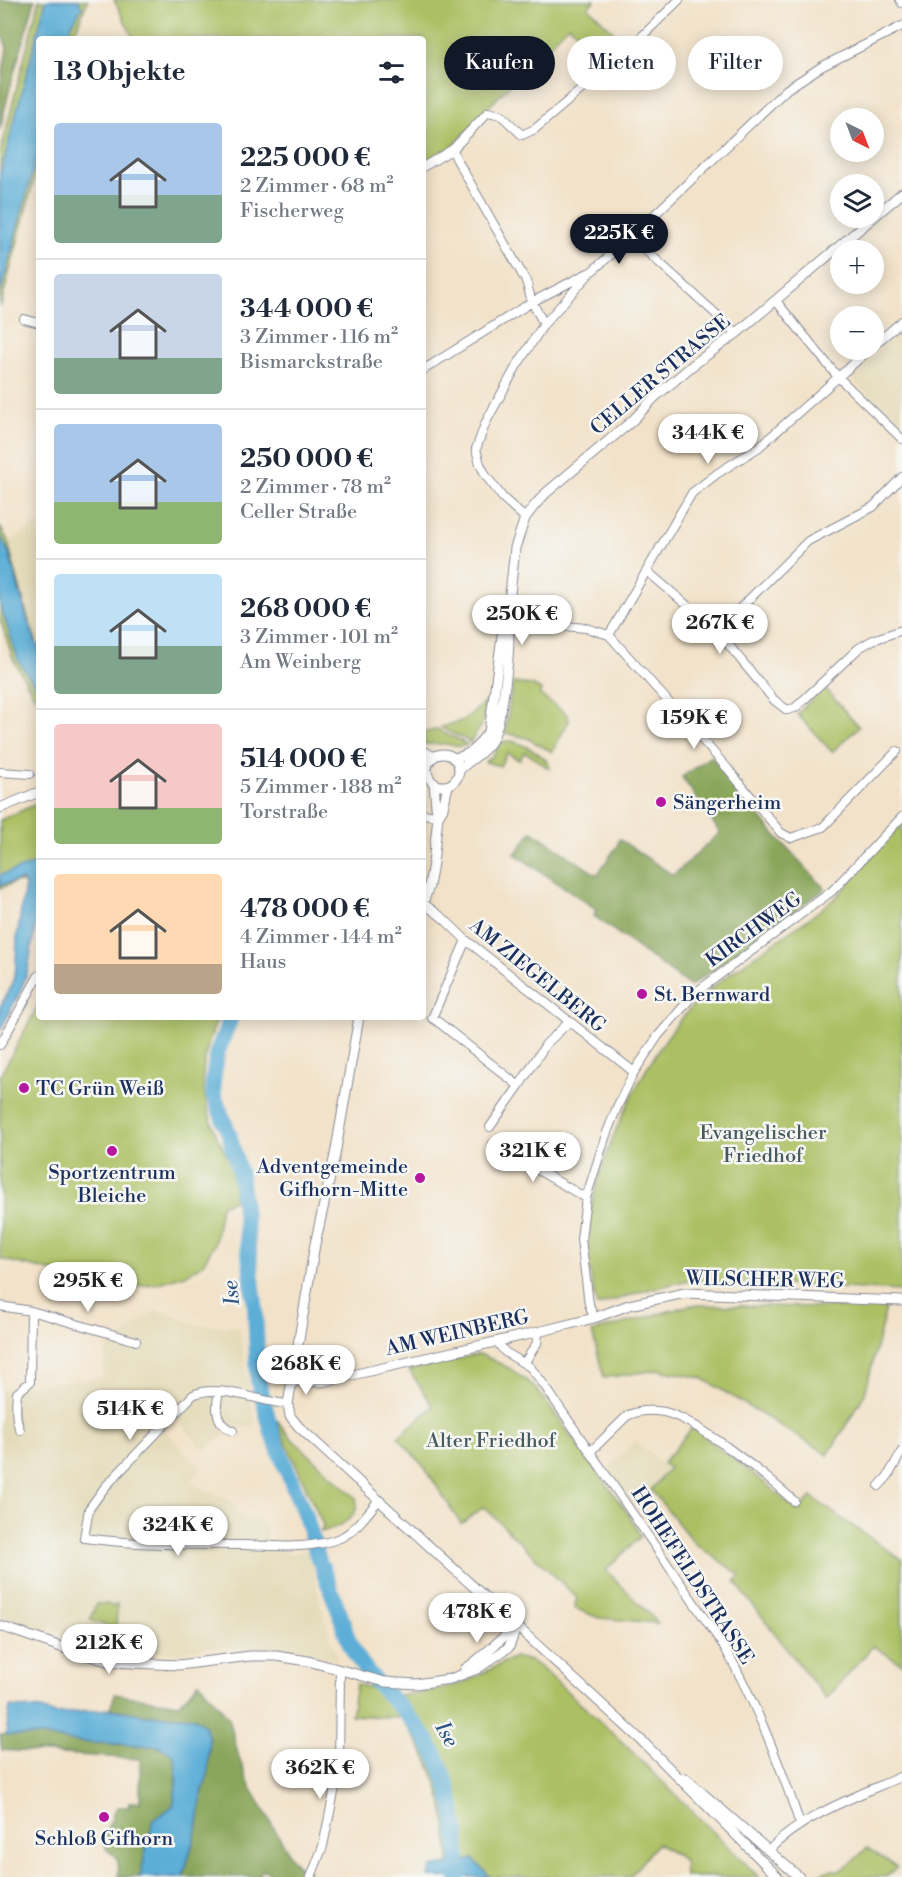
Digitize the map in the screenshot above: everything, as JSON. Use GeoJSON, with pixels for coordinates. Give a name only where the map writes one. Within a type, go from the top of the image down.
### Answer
{"type":"FeatureCollection","features":[{"type":"Feature","properties":{"kind":"street"},"geometry":{"type":"LineString","coordinates":[[426,165],[453,149],[489,112],[501,115],[522,135],[535,129],[631,47],[679,0]]}},
{"type":"Feature","properties":{"kind":"street"},"geometry":{"type":"LineString","coordinates":[[525,518],[502,498],[486,476],[476,449],[491,413],[544,324],[590,273],[787,89],[821,67],[902,26]]}},
{"type":"Feature","properties":{"kind":"street"},"geometry":{"type":"LineString","coordinates":[[453,149],[526,281],[532,302],[544,324]]}},
{"type":"Feature","properties":{"kind":"street","name":"CELLER STRASSE"},"geometry":{"type":"LineString","coordinates":[[453,758],[472,751],[489,731],[503,629],[507,621],[515,548],[525,518],[546,493],[632,421],[655,397],[693,364],[737,333],[902,193]]}},
{"type":"Feature","properties":{"kind":"street"},"geometry":{"type":"LineString","coordinates":[[631,237],[737,333]]}},
{"type":"Feature","properties":{"kind":"street"},"geometry":{"type":"LineString","coordinates":[[426,368],[532,302],[590,273]]}},
{"type":"Feature","properties":{"kind":"street"},"geometry":{"type":"LineString","coordinates":[[776,301],[838,377],[902,439]]}},
{"type":"Feature","properties":{"kind":"street"},"geometry":{"type":"LineString","coordinates":[[24,320],[36,322]]}},
{"type":"Feature","properties":{"kind":"street"},"geometry":{"type":"LineString","coordinates":[[884,337],[902,321]]}},
{"type":"Feature","properties":{"kind":"street"},"geometry":{"type":"LineString","coordinates":[[609,635],[692,493],[759,447],[858,360]]}},
{"type":"Feature","properties":{"kind":"street"},"geometry":{"type":"LineString","coordinates":[[717,632],[808,541],[873,507],[902,477]]}},
{"type":"Feature","properties":{"kind":"street"},"geometry":{"type":"LineString","coordinates":[[647,570],[717,632],[782,708],[787,710],[795,708],[860,648],[873,640],[902,630]]}},
{"type":"Feature","properties":{"kind":"street"},"geometry":{"type":"LineString","coordinates":[[507,621],[586,628],[609,635],[728,769],[781,833],[791,838],[823,826],[897,751]]}},
{"type":"Feature","properties":{"kind":"street","name":"CELLER STRASSE"},"geometry":{"type":"LineString","coordinates":[[459,771],[484,751],[497,731],[510,630],[507,621]]}},
{"type":"Feature","properties":{"kind":"street"},"geometry":{"type":"LineString","coordinates":[[426,753],[434,757]]}},
{"type":"Feature","properties":{"kind":"street"},"geometry":{"type":"LineString","coordinates":[[426,764],[434,757],[445,754],[457,763],[459,771],[454,781],[448,785],[434,783]]}},
{"type":"Feature","properties":{"kind":"street"},"geometry":{"type":"LineString","coordinates":[[426,768],[434,783],[438,816],[433,863],[426,894]]}},
{"type":"Feature","properties":{"kind":"street"},"geometry":{"type":"LineString","coordinates":[[0,772],[30,774]]}},
{"type":"Feature","properties":{"kind":"street"},"geometry":{"type":"LineString","coordinates":[[438,816],[443,808],[448,785]]}},
{"type":"Feature","properties":{"kind":"street"},"geometry":{"type":"LineString","coordinates":[[0,808],[36,793]]}},
{"type":"Feature","properties":{"kind":"street"},"geometry":{"type":"LineString","coordinates":[[426,814],[438,816]]}},
{"type":"Feature","properties":{"kind":"street","name":"KIRCHWEG"},"geometry":{"type":"LineString","coordinates":[[594,1318],[589,1304],[582,1250],[586,1198],[606,1135],[634,1072],[658,1036],[695,993],[832,891],[902,817]]}},
{"type":"Feature","properties":{"kind":"street","name":"AM ZIEGELBERG"},"geometry":{"type":"LineString","coordinates":[[426,905],[466,940],[634,1072]]}},
{"type":"Feature","properties":{"kind":"street"},"geometry":{"type":"LineString","coordinates":[[466,940],[432,1018],[519,1086]]}},
{"type":"Feature","properties":{"kind":"street"},"geometry":{"type":"LineString","coordinates":[[0,1044],[36,980]]}},
{"type":"Feature","properties":{"kind":"street"},"geometry":{"type":"LineString","coordinates":[[358,1020],[337,1144],[315,1244],[288,1404],[290,1416],[299,1427],[516,1628],[642,1742],[799,1877]]}},
{"type":"Feature","properties":{"kind":"street"},"geometry":{"type":"LineString","coordinates":[[490,1128],[546,1044],[569,1022]]}},
{"type":"Feature","properties":{"kind":"street"},"geometry":{"type":"LineString","coordinates":[[492,1144],[586,1198]]}},
{"type":"Feature","properties":{"kind":"street","name":"WILSCHER WEG"},"geometry":{"type":"LineString","coordinates":[[594,1318],[629,1305],[686,1293],[902,1301]]}},
{"type":"Feature","properties":{"kind":"street"},"geometry":{"type":"LineString","coordinates":[[0,1306],[32,1311],[136,1341]]}},
{"type":"Feature","properties":{"kind":"street"},"geometry":{"type":"LineString","coordinates":[[20,1430],[17,1424],[17,1393],[30,1382],[32,1311]]}},
{"type":"Feature","properties":{"kind":"street","name":"AM WEINBERG"},"geometry":{"type":"LineString","coordinates":[[292,1381],[322,1382],[594,1318]]}},
{"type":"Feature","properties":{"kind":"street"},"geometry":{"type":"LineString","coordinates":[[525,1362],[537,1343],[538,1332]]}},
{"type":"Feature","properties":{"kind":"street","name":"HOHEFELDSTRASSE"},"geometry":{"type":"LineString","coordinates":[[496,1342],[505,1352],[525,1362],[542,1382],[660,1551],[737,1669],[785,1779],[800,1824]]}},
{"type":"Feature","properties":{"kind":"street"},"geometry":{"type":"LineString","coordinates":[[288,1404],[219,1392],[208,1391],[194,1395],[117,1472],[89,1509],[84,1538],[126,1543],[274,1546],[327,1542],[341,1538],[349,1532],[379,1500]]}},
{"type":"Feature","properties":{"kind":"street"},"geometry":{"type":"LineString","coordinates":[[219,1392],[216,1403],[218,1418],[226,1428],[233,1431]]}},
{"type":"Feature","properties":{"kind":"street"},"geometry":{"type":"LineString","coordinates":[[590,1452],[627,1416],[650,1411],[665,1412],[699,1429],[770,1479],[794,1501]]}},
{"type":"Feature","properties":{"kind":"street"},"geometry":{"type":"LineString","coordinates":[[879,1486],[888,1476],[902,1451]]}},
{"type":"Feature","properties":{"kind":"street"},"geometry":{"type":"LineString","coordinates":[[0,1626],[110,1662],[179,1665],[250,1656],[276,1656],[308,1661],[400,1684],[416,1684],[450,1678],[477,1669],[508,1647],[516,1628]]}},
{"type":"Feature","properties":{"kind":"street"},"geometry":{"type":"LineString","coordinates":[[311,1877],[322,1846],[339,1768],[340,1670]]}},
{"type":"Feature","properties":{"kind":"street"},"geometry":{"type":"LineString","coordinates":[[642,1742],[778,1877]]}},
{"type":"Feature","properties":{"kind":"street"},"geometry":{"type":"LineString","coordinates":[[769,1850],[800,1824],[902,1776]]}},
{"type":"Feature","properties":{"kind":"shaded area"},"geometry":{"type":"Polygon","coordinates":[[[902,329],[902,428],[850,377],[868,360],[884,360],[884,346],[902,329]]]}},
{"type":"Feature","properties":{"kind":"shaded area"},"geometry":{"type":"Polygon","coordinates":[[[36,525],[36,640],[11,551],[7,543],[36,525]]]}},
{"type":"Feature","properties":{"kind":"shaded area"},"geometry":{"type":"Polygon","coordinates":[[[156,1310],[200,1325],[239,1327],[255,1426],[233,1428],[205,1450],[177,1420],[165,1431],[202,1469],[191,1479],[196,1485],[235,1503],[238,1514],[267,1524],[265,1549],[290,1554],[308,1551],[323,1613],[338,1660],[293,1649],[250,1647],[203,1648],[178,1653],[119,1651],[54,1630],[53,1626],[48,1627],[49,1630],[39,1630],[0,1617],[0,1391],[11,1387],[102,1378],[107,1348],[156,1310]]]}},
{"type":"Feature","properties":{"kind":"shaded area"},"geometry":{"type":"Polygon","coordinates":[[[635,1441],[669,1468],[647,1494],[633,1505],[607,1469],[635,1441]]]}},
{"type":"Feature","properties":{"kind":"green space"},"geometry":{"type":"Polygon","coordinates":[[[0,0],[35,0],[0,130],[0,89],[7,48],[0,28],[0,0]]]}},
{"type":"Feature","properties":{"kind":"green space"},"geometry":{"type":"Polygon","coordinates":[[[39,0],[88,0],[73,36],[36,36],[36,172],[0,308],[0,153],[39,0]]]}},
{"type":"Feature","properties":{"kind":"green space"},"geometry":{"type":"Polygon","coordinates":[[[114,0],[595,0],[588,7],[618,36],[580,36],[569,25],[555,39],[555,36],[444,36],[444,90],[505,90],[450,150],[426,164],[426,36],[132,36],[114,0]]]}},
{"type":"Feature","properties":{"kind":"green space"},"geometry":{"type":"Polygon","coordinates":[[[0,527],[7,539],[36,641],[36,696],[13,659],[0,619],[0,527]]]}},
{"type":"Feature","properties":{"kind":"green space"},"geometry":{"type":"Polygon","coordinates":[[[513,683],[532,685],[541,690],[540,695],[568,715],[569,721],[552,752],[527,738],[505,733],[513,683]]]}},
{"type":"Feature","properties":{"kind":"green space"},"geometry":{"type":"Polygon","coordinates":[[[824,687],[859,727],[832,752],[797,714],[824,687]]]}},
{"type":"Feature","properties":{"kind":"green space"},"geometry":{"type":"Polygon","coordinates":[[[487,700],[483,722],[470,743],[441,727],[464,720],[487,700]]]}},
{"type":"Feature","properties":{"kind":"green space"},"geometry":{"type":"Polygon","coordinates":[[[438,729],[467,745],[426,744],[426,732],[438,729]]]}},
{"type":"Feature","properties":{"kind":"green space"},"geometry":{"type":"Polygon","coordinates":[[[511,741],[541,755],[549,764],[550,769],[525,752],[519,760],[507,753],[500,766],[485,762],[493,755],[501,742],[511,741]]]}},
{"type":"Feature","properties":{"kind":"green space"},"geometry":{"type":"Polygon","coordinates":[[[711,756],[769,828],[825,889],[690,986],[594,916],[596,909],[515,854],[532,831],[597,875],[617,846],[619,839],[673,875],[720,833],[682,777],[711,756]]]}},
{"type":"Feature","properties":{"kind":"green space"},"geometry":{"type":"Polygon","coordinates":[[[36,804],[36,884],[17,882],[0,888],[0,820],[36,804]]]}},
{"type":"Feature","properties":{"kind":"green space","name":"Evangelischer Friedhof"},"geometry":{"type":"Polygon","coordinates":[[[902,822],[902,1291],[689,1280],[643,1291],[597,1306],[588,1256],[591,1211],[608,1149],[637,1086],[654,1057],[689,1010],[742,965],[836,897],[902,822]]]}},
{"type":"Feature","properties":{"kind":"green space","name":"Sportzentrum Bleiche"},"geometry":{"type":"Polygon","coordinates":[[[36,1010],[36,1020],[217,1020],[204,1062],[204,1089],[210,1118],[232,1167],[234,1200],[221,1205],[215,1243],[203,1264],[185,1275],[155,1284],[126,1287],[104,1284],[0,1259],[0,1076],[36,1010]]]}},
{"type":"Feature","properties":{"kind":"green space"},"geometry":{"type":"Polygon","coordinates":[[[691,1305],[886,1308],[865,1394],[828,1455],[702,1378],[659,1370],[604,1378],[592,1332],[691,1305]]]}},
{"type":"Feature","properties":{"kind":"green space","name":"Alter Friedhof"},"geometry":{"type":"Polygon","coordinates":[[[480,1354],[509,1368],[535,1387],[627,1512],[641,1536],[606,1570],[658,1623],[599,1618],[574,1608],[577,1598],[484,1507],[461,1524],[425,1468],[398,1437],[433,1406],[409,1370],[480,1354]]]}},
{"type":"Feature","properties":{"kind":"green space"},"geometry":{"type":"Polygon","coordinates":[[[277,1420],[290,1437],[356,1498],[355,1511],[347,1521],[321,1532],[323,1525],[277,1420]]]}},
{"type":"Feature","properties":{"kind":"green space"},"geometry":{"type":"Polygon","coordinates":[[[692,1428],[764,1482],[797,1511],[811,1497],[902,1560],[902,1664],[873,1646],[826,1699],[735,1582],[740,1575],[694,1543],[651,1490],[669,1468],[663,1463],[692,1428]]]}},
{"type":"Feature","properties":{"kind":"green space"},"geometry":{"type":"Polygon","coordinates":[[[96,1604],[108,1604],[113,1607],[117,1604],[116,1629],[90,1620],[96,1604]]]}},
{"type":"Feature","properties":{"kind":"green space"},"geometry":{"type":"Polygon","coordinates":[[[514,1657],[531,1661],[547,1673],[620,1740],[759,1877],[685,1877],[684,1860],[657,1843],[630,1877],[490,1877],[473,1859],[458,1864],[449,1863],[446,1822],[438,1786],[423,1752],[401,1718],[351,1715],[356,1684],[399,1695],[418,1694],[464,1683],[514,1657]]]}},
{"type":"Feature","properties":{"kind":"green space"},"geometry":{"type":"Polygon","coordinates":[[[199,1682],[229,1718],[239,1758],[249,1784],[292,1859],[298,1866],[309,1870],[306,1877],[281,1877],[263,1870],[258,1877],[183,1877],[198,1824],[201,1798],[208,1773],[209,1739],[204,1725],[193,1717],[146,1715],[110,1709],[115,1694],[179,1704],[199,1682]]]}},
{"type":"Feature","properties":{"kind":"green space"},"geometry":{"type":"Polygon","coordinates":[[[0,1735],[42,1736],[80,1742],[157,1746],[173,1754],[176,1786],[173,1806],[153,1820],[140,1877],[118,1877],[118,1861],[106,1848],[105,1840],[106,1831],[117,1807],[129,1807],[129,1802],[140,1802],[140,1759],[2,1750],[0,1735]]]}},
{"type":"Feature","properties":{"kind":"green space"},"geometry":{"type":"Polygon","coordinates":[[[867,1848],[897,1867],[885,1877],[812,1877],[830,1870],[841,1870],[867,1848]]]}},
{"type":"Feature","properties":{"kind":"water"},"geometry":{"type":"Polygon","coordinates":[[[46,0],[78,0],[82,7],[68,36],[37,36],[46,0]]]}},
{"type":"Feature","properties":{"kind":"water"},"geometry":{"type":"Polygon","coordinates":[[[36,38],[36,159],[0,294],[0,175],[36,38]]]}},
{"type":"Feature","properties":{"kind":"water"},"geometry":{"type":"Polygon","coordinates":[[[0,535],[9,553],[36,642],[36,687],[19,662],[0,605],[0,535]]]}},
{"type":"Feature","properties":{"kind":"water"},"geometry":{"type":"Polygon","coordinates":[[[36,861],[36,923],[28,970],[20,992],[0,1031],[0,1007],[12,985],[16,967],[17,937],[25,884],[22,880],[0,885],[0,875],[36,861]]]}},
{"type":"Feature","properties":{"kind":"water"},"geometry":{"type":"Polygon","coordinates":[[[10,1707],[41,1709],[56,1714],[110,1709],[146,1715],[193,1717],[204,1725],[209,1739],[208,1773],[201,1798],[198,1824],[183,1877],[140,1877],[153,1820],[173,1806],[176,1774],[173,1754],[157,1746],[6,1735],[10,1707]]]}},
{"type":"Feature","properties":{"kind":"water"},"geometry":{"type":"Polygon","coordinates":[[[473,1859],[490,1877],[429,1877],[431,1867],[473,1859]]]}},
{"type":"Feature","properties":{"kind":"waterway","name":"Ise"},"geometry":{"type":"LineString","coordinates":[[230,1020],[217,1053],[213,1082],[214,1096],[229,1134],[240,1175],[255,1305],[258,1380],[272,1433],[306,1518],[319,1561]]}},
{"type":"Feature","properties":{"kind":"waterway","name":"Ise"},"geometry":{"type":"LineString","coordinates":[[322,1567],[356,1655],[373,1678],[419,1729],[439,1762],[446,1780],[455,1819],[458,1877]]}},
{"type":"Feature","properties":{"kind":"place","name":"Sängerheim"},"geometry":{"type":"Point","coordinates":[661,802]}},
{"type":"Feature","properties":{"kind":"place","name":"St. Bernward"},"geometry":{"type":"Point","coordinates":[642,994]}},
{"type":"Feature","properties":{"kind":"place","name":"TC Grün Weiß"},"geometry":{"type":"Point","coordinates":[24,1088]}},
{"type":"Feature","properties":{"kind":"place","name":"Sportzentrum Bleiche"},"geometry":{"type":"Point","coordinates":[112,1151]}},
{"type":"Feature","properties":{"kind":"place","name":"Adventgemeinde Gifhorn-Mitte"},"geometry":{"type":"Point","coordinates":[420,1178]}},
{"type":"Feature","properties":{"kind":"place","name":"Schloß Gifhorn"},"geometry":{"type":"Point","coordinates":[104,1817]}}]}
